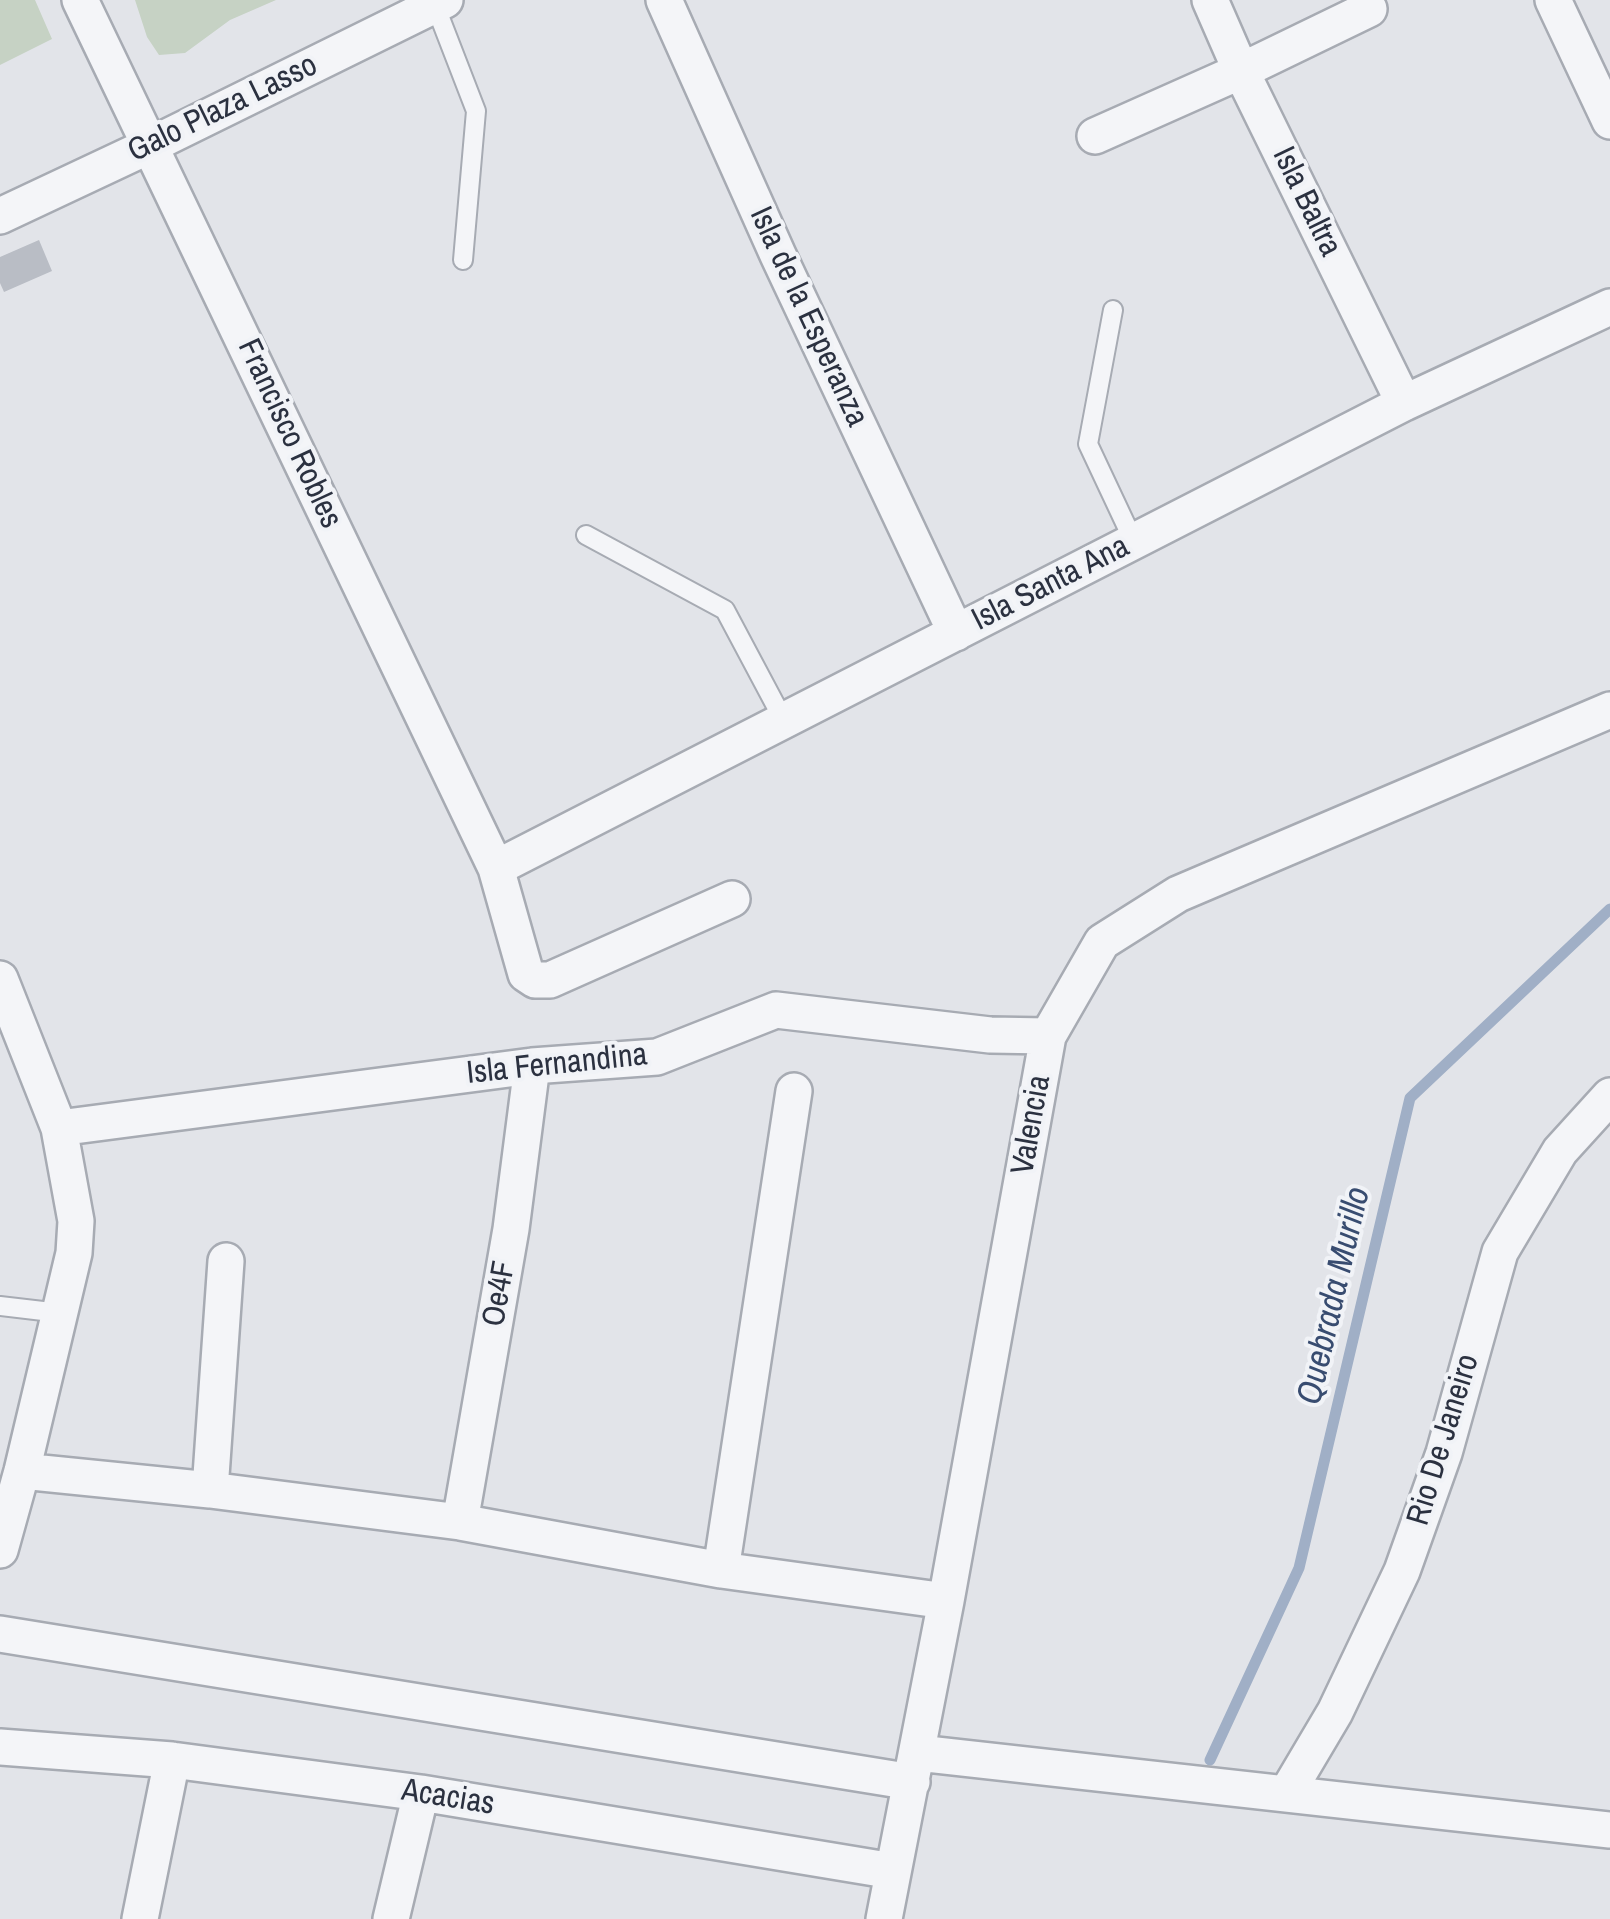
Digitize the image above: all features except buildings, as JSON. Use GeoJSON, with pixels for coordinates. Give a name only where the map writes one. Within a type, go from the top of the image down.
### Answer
{"type":"FeatureCollection","features":[{"type":"Feature","properties":{"kind":"street","name":"Francisco Robles"},"geometry":{"type":"LineString","coordinates":[[80,0],[496,868],[526,974],[535,980],[550,980],[732,898]]}},
{"type":"Feature","properties":{"kind":"street","name":"Isla de la Esperanza"},"geometry":{"type":"LineString","coordinates":[[664,0],[778,255],[956,633]]}},
{"type":"Feature","properties":{"kind":"street","name":"Isla Baltra"},"geometry":{"type":"LineString","coordinates":[[1210,0],[1404,403]]}},
{"type":"Feature","properties":{"kind":"street"},"geometry":{"type":"LineString","coordinates":[[1553,0],[1608,110]]}},
{"type":"Feature","properties":{"kind":"street","name":"Galo Plaza Lasso"},"geometry":{"type":"LineString","coordinates":[[0,216],[440,2]]}},
{"type":"Feature","properties":{"kind":"street"},"geometry":{"type":"LineString","coordinates":[[1095,136],[1369,10]]}},
{"type":"Feature","properties":{"kind":"street","name":"Isla Santa Ana"},"geometry":{"type":"LineString","coordinates":[[496,868],[1404,403],[1610,307]]}},
{"type":"Feature","properties":{"kind":"street","name":"Valencia"},"geometry":{"type":"LineString","coordinates":[[884,1919],[946,1602],[1048,1036],[1102,942],[1178,894],[1610,710]]}},
{"type":"Feature","properties":{"kind":"street"},"geometry":{"type":"LineString","coordinates":[[0,979],[59,1128],[76,1221],[74,1252],[0,1550]]}},
{"type":"Feature","properties":{"kind":"street","name":"Isla Fernandina"},"geometry":{"type":"LineString","coordinates":[[59,1128],[532,1066],[657,1057],[776,1010],[990,1035],[1048,1036]]}},
{"type":"Feature","properties":{"kind":"street","name":"Oe4F"},"geometry":{"type":"LineString","coordinates":[[460,1522],[511,1229],[532,1066]]}},
{"type":"Feature","properties":{"kind":"street"},"geometry":{"type":"LineString","coordinates":[[721,1570],[794,1091]]}},
{"type":"Feature","properties":{"kind":"street","name":"Rio De Janeiro"},"geometry":{"type":"LineString","coordinates":[[1287,1793],[1335,1712],[1402,1571],[1444,1453],[1500,1252],[1560,1150],[1610,1096]]}},
{"type":"Feature","properties":{"kind":"street"},"geometry":{"type":"LineString","coordinates":[[210,1490],[226,1260]]}},
{"type":"Feature","properties":{"kind":"street"},"geometry":{"type":"LineString","coordinates":[[22,1470],[460,1522],[721,1570],[946,1602]]}},
{"type":"Feature","properties":{"kind":"street"},"geometry":{"type":"LineString","coordinates":[[0,1634],[915,1767],[1287,1793],[1610,1830]]}},
{"type":"Feature","properties":{"kind":"street","name":"Acacias"},"geometry":{"type":"LineString","coordinates":[[0,1747],[172,1760],[421,1793],[893,1871]]}},
{"type":"Feature","properties":{"kind":"street"},"geometry":{"type":"LineString","coordinates":[[140,1919],[172,1760]]}},
{"type":"Feature","properties":{"kind":"street"},"geometry":{"type":"LineString","coordinates":[[391,1919],[421,1793]]}},
{"type":"Feature","properties":{"kind":"lane"},"geometry":{"type":"LineString","coordinates":[[440,2],[476,111],[464,260]]}},
{"type":"Feature","properties":{"kind":"lane"},"geometry":{"type":"LineString","coordinates":[[1112,310],[1088,444],[1134,542]]}},
{"type":"Feature","properties":{"kind":"lane"},"geometry":{"type":"LineString","coordinates":[[586,535],[725,610],[784,720]]}},
{"type":"Feature","properties":{"kind":"lane"},"geometry":{"type":"LineString","coordinates":[[0,1306],[60,1312]]}},
{"type":"Feature","properties":{"kind":"green space"},"geometry":{"type":"Polygon","coordinates":[[[0,0],[35,0],[52,39],[0,65],[0,0]]]}},
{"type":"Feature","properties":{"kind":"green space"},"geometry":{"type":"Polygon","coordinates":[[[135,0],[276,0],[230,20],[185,53],[159,55],[147,37],[135,0]]]}},
{"type":"Feature","properties":{"kind":"waterway","name":"Quebrada Murillo"},"geometry":{"type":"LineString","coordinates":[[1210,1760],[1299,1568],[1410,1098],[1610,909]]}}]}
